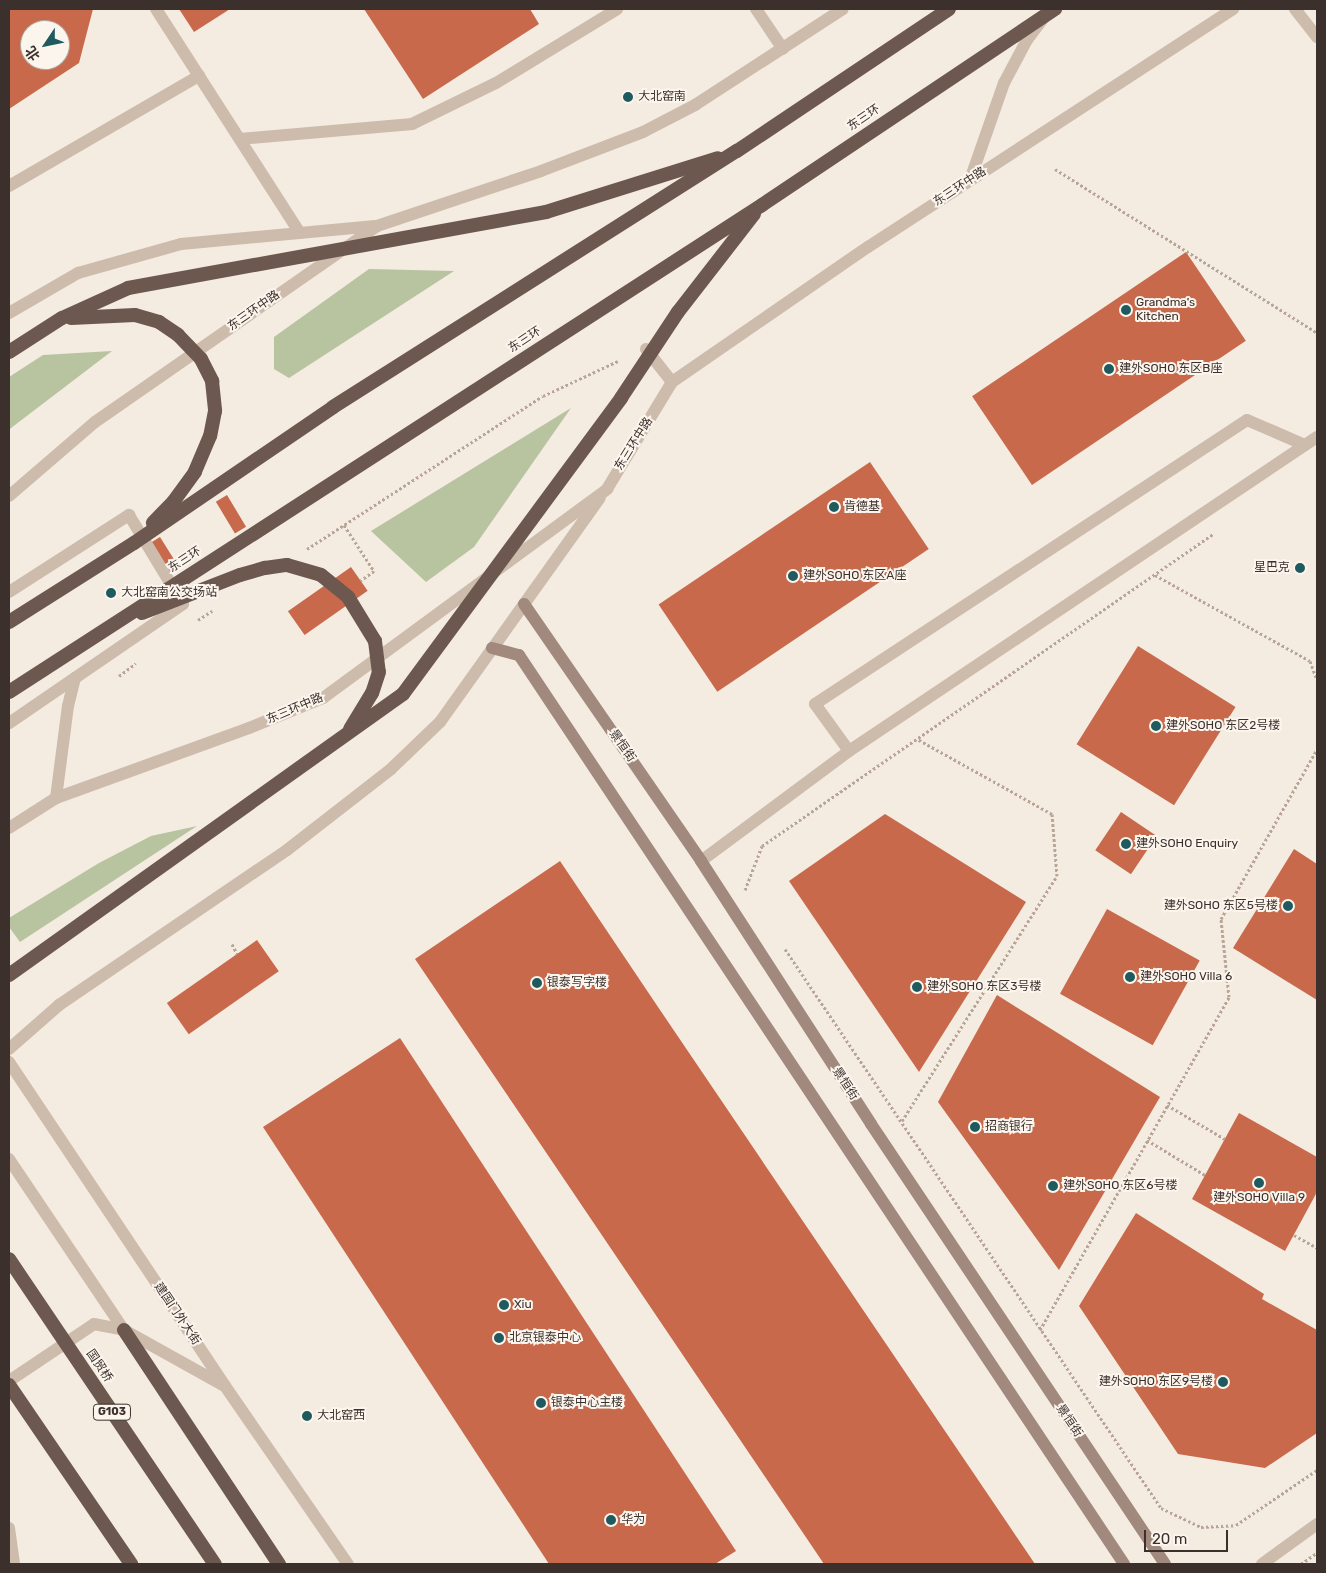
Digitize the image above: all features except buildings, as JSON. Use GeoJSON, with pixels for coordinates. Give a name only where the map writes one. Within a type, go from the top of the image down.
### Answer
{"type":"FeatureCollection","features":[{"type":"Feature","properties":{"kind":"highway"},"geometry":{"type":"LineString","coordinates":[[9,622],[134,543],[333,407],[738,152],[950,9]]}},
{"type":"Feature","properties":{"kind":"highway","name":"东三环"},"geometry":{"type":"LineString","coordinates":[[9,692],[762,205],[1053,9]]}},
{"type":"Feature","properties":{"kind":"highway"},"geometry":{"type":"LineString","coordinates":[[9,352],[62,318],[128,288],[546,212],[738,152]]}},
{"type":"Feature","properties":{"kind":"highway"},"geometry":{"type":"LineString","coordinates":[[9,975],[403,694],[621,398],[678,312],[762,205]]}},
{"type":"Feature","properties":{"kind":"highway"},"geometry":{"type":"LineString","coordinates":[[62,318],[135,315],[159,322],[178,336],[201,359],[212,381],[215,411],[210,436],[195,472],[174,502],[134,543]]}},
{"type":"Feature","properties":{"kind":"highway"},"geometry":{"type":"LineString","coordinates":[[114,624],[240,575],[265,568],[287,565],[321,575],[348,597],[375,641],[379,672],[372,693],[345,737]]}},
{"type":"Feature","properties":{"kind":"highway","name":"国贸桥"},"geometry":{"type":"LineString","coordinates":[[9,1259],[215,1564]]}},
{"type":"Feature","properties":{"kind":"highway"},"geometry":{"type":"LineString","coordinates":[[124,1330],[279,1564]]}},
{"type":"Feature","properties":{"kind":"highway"},"geometry":{"type":"LineString","coordinates":[[9,1383],[131,1564]]}},
{"type":"Feature","properties":{"kind":"main road","name":"景恒街"},"geometry":{"type":"LineString","coordinates":[[524,604],[701,861],[871,1124],[1165,1564]]}},
{"type":"Feature","properties":{"kind":"main road"},"geometry":{"type":"LineString","coordinates":[[492,648],[519,655],[1124,1564]]}},
{"type":"Feature","properties":{"kind":"street"},"geometry":{"type":"LineString","coordinates":[[156,9],[300,233]]}},
{"type":"Feature","properties":{"kind":"street"},"geometry":{"type":"LineString","coordinates":[[240,139],[412,124],[496,83],[617,9]]}},
{"type":"Feature","properties":{"kind":"street"},"geometry":{"type":"LineString","coordinates":[[756,9],[783,50]]}},
{"type":"Feature","properties":{"kind":"street","name":"东三环中路"},"geometry":{"type":"LineString","coordinates":[[9,496],[95,422],[377,226],[541,171],[643,132],[695,106],[843,9]]}},
{"type":"Feature","properties":{"kind":"street"},"geometry":{"type":"LineString","coordinates":[[970,180],[1004,83],[1027,40],[1053,9]]}},
{"type":"Feature","properties":{"kind":"street","name":"东三环中路"},"geometry":{"type":"LineString","coordinates":[[9,828],[56,798],[249,728],[323,698],[607,489],[672,382],[970,180],[1233,9]]}},
{"type":"Feature","properties":{"kind":"street"},"geometry":{"type":"LineString","coordinates":[[1295,9],[1317,37]]}},
{"type":"Feature","properties":{"kind":"street"},"geometry":{"type":"LineString","coordinates":[[9,186],[199,76]]}},
{"type":"Feature","properties":{"kind":"street"},"geometry":{"type":"LineString","coordinates":[[9,313],[78,273],[181,244],[377,226]]}},
{"type":"Feature","properties":{"kind":"street"},"geometry":{"type":"LineString","coordinates":[[646,349],[672,382]]}},
{"type":"Feature","properties":{"kind":"street"},"geometry":{"type":"LineString","coordinates":[[849,751],[816,704],[1247,420],[1305,445]]}},
{"type":"Feature","properties":{"kind":"street"},"geometry":{"type":"LineString","coordinates":[[701,861],[849,751],[1317,436]]}},
{"type":"Feature","properties":{"kind":"street"},"geometry":{"type":"LineString","coordinates":[[9,1049],[59,1005],[287,850],[391,769],[440,722],[607,489]]}},
{"type":"Feature","properties":{"kind":"street"},"geometry":{"type":"LineString","coordinates":[[9,592],[128,515],[183,604],[9,723]]}},
{"type":"Feature","properties":{"kind":"street"},"geometry":{"type":"LineString","coordinates":[[56,798],[68,706],[75,678]]}},
{"type":"Feature","properties":{"kind":"street","name":"建国门外大街"},"geometry":{"type":"LineString","coordinates":[[9,1062],[225,1386],[348,1564]]}},
{"type":"Feature","properties":{"kind":"street"},"geometry":{"type":"LineString","coordinates":[[9,1159],[124,1330]]}},
{"type":"Feature","properties":{"kind":"street"},"geometry":{"type":"LineString","coordinates":[[9,1383],[94,1324],[124,1330],[225,1386]]}},
{"type":"Feature","properties":{"kind":"street"},"geometry":{"type":"LineString","coordinates":[[1262,1564],[1317,1524]]}},
{"type":"Feature","properties":{"kind":"street"},"geometry":{"type":"LineString","coordinates":[[9,1528],[14,1564]]}},
{"type":"Feature","properties":{"kind":"path"},"geometry":{"type":"LineString","coordinates":[[1055,169],[1317,333]]}},
{"type":"Feature","properties":{"kind":"path"},"geometry":{"type":"LineString","coordinates":[[302,552],[543,396],[646,349]]}},
{"type":"Feature","properties":{"kind":"path"},"geometry":{"type":"LineString","coordinates":[[344,525],[374,571],[360,580]]}},
{"type":"Feature","properties":{"kind":"path"},"geometry":{"type":"LineString","coordinates":[[750,896],[744,888],[762,846],[1220,530]]}},
{"type":"Feature","properties":{"kind":"path"},"geometry":{"type":"LineString","coordinates":[[1155,574],[1310,661],[1317,680]]}},
{"type":"Feature","properties":{"kind":"path"},"geometry":{"type":"LineString","coordinates":[[196,621],[220,605]]}},
{"type":"Feature","properties":{"kind":"path"},"geometry":{"type":"LineString","coordinates":[[117,677],[133,667],[140,658]]}},
{"type":"Feature","properties":{"kind":"path"},"geometry":{"type":"LineString","coordinates":[[902,1121],[1057,876],[1052,814],[916,739]]}},
{"type":"Feature","properties":{"kind":"path"},"geometry":{"type":"LineString","coordinates":[[1040,1330],[1229,997],[1221,919],[1317,749]]}},
{"type":"Feature","properties":{"kind":"path"},"geometry":{"type":"LineString","coordinates":[[232,944],[237,954]]}},
{"type":"Feature","properties":{"kind":"path"},"geometry":{"type":"LineString","coordinates":[[782,944],[1161,1508],[1201,1527],[1236,1525],[1317,1470]]}},
{"type":"Feature","properties":{"kind":"path"},"geometry":{"type":"LineString","coordinates":[[1167,1104],[1225,1139]]}},
{"type":"Feature","properties":{"kind":"path"},"geometry":{"type":"LineString","coordinates":[[1147,1140],[1205,1174]]}},
{"type":"Feature","properties":{"kind":"path"},"geometry":{"type":"LineString","coordinates":[[1294,1235],[1317,1248]]}},
{"type":"Feature","properties":{"kind":"path"},"geometry":{"type":"LineString","coordinates":[[1301,1564],[1317,1553]]}},
{"type":"Feature","properties":{"kind":"green space"},"geometry":{"type":"Polygon","coordinates":[[[369,269],[454,271],[289,378],[274,369],[274,337],[369,269]]]}},
{"type":"Feature","properties":{"kind":"green space"},"geometry":{"type":"Polygon","coordinates":[[[112,351],[9,430],[9,377],[43,355],[112,351]]]}},
{"type":"Feature","properties":{"kind":"green space"},"geometry":{"type":"Polygon","coordinates":[[[571,408],[474,547],[426,582],[371,531],[571,408]]]}},
{"type":"Feature","properties":{"kind":"green space"},"geometry":{"type":"Polygon","coordinates":[[[197,826],[20,942],[9,927],[9,918],[99,863],[151,836],[197,826]]]}},
{"type":"Feature","properties":{"kind":"place","name":"大北窑南"},"geometry":{"type":"Point","coordinates":[628,97]}},
{"type":"Feature","properties":{"kind":"place","name":"Grandma's Kitchen"},"geometry":{"type":"Point","coordinates":[1126,310]}},
{"type":"Feature","properties":{"kind":"place","name":"建外SOHO 东区B座"},"geometry":{"type":"Point","coordinates":[1109,369]}},
{"type":"Feature","properties":{"kind":"place","name":"肯德基"},"geometry":{"type":"Point","coordinates":[834,507]}},
{"type":"Feature","properties":{"kind":"place","name":"星巴克"},"geometry":{"type":"Point","coordinates":[1300,568]}},
{"type":"Feature","properties":{"kind":"place","name":"建外SOHO 东区A座"},"geometry":{"type":"Point","coordinates":[793,576]}},
{"type":"Feature","properties":{"kind":"place","name":"大北窑南公交场站"},"geometry":{"type":"Point","coordinates":[111,593]}},
{"type":"Feature","properties":{"kind":"place","name":"建外SOHO 东区2号楼"},"geometry":{"type":"Point","coordinates":[1156,726]}},
{"type":"Feature","properties":{"kind":"place","name":"建外SOHO Enquiry"},"geometry":{"type":"Point","coordinates":[1126,844]}},
{"type":"Feature","properties":{"kind":"place","name":"建外SOHO 东区5号楼"},"geometry":{"type":"Point","coordinates":[1288,906]}},
{"type":"Feature","properties":{"kind":"place","name":"建外SOHO Villa 6"},"geometry":{"type":"Point","coordinates":[1130,977]}},
{"type":"Feature","properties":{"kind":"place","name":"银泰写字楼"},"geometry":{"type":"Point","coordinates":[537,983]}},
{"type":"Feature","properties":{"kind":"place","name":"建外SOHO 东区3号楼"},"geometry":{"type":"Point","coordinates":[917,987]}},
{"type":"Feature","properties":{"kind":"place","name":"招商银行"},"geometry":{"type":"Point","coordinates":[975,1127]}},
{"type":"Feature","properties":{"kind":"place","name":"建外SOHO Villa 9"},"geometry":{"type":"Point","coordinates":[1259,1183]}},
{"type":"Feature","properties":{"kind":"place","name":"建外SOHO 东区6号楼"},"geometry":{"type":"Point","coordinates":[1053,1186]}},
{"type":"Feature","properties":{"kind":"place","name":"Xiu"},"geometry":{"type":"Point","coordinates":[504,1305]}},
{"type":"Feature","properties":{"kind":"place","name":"北京银泰中心"},"geometry":{"type":"Point","coordinates":[499,1338]}},
{"type":"Feature","properties":{"kind":"place","name":"建外SOHO 东区9号楼"},"geometry":{"type":"Point","coordinates":[1223,1382]}},
{"type":"Feature","properties":{"kind":"place","name":"银泰中心主楼"},"geometry":{"type":"Point","coordinates":[541,1403]}},
{"type":"Feature","properties":{"kind":"place","name":"大北窑西"},"geometry":{"type":"Point","coordinates":[307,1416]}},
{"type":"Feature","properties":{"kind":"place","name":"华为"},"geometry":{"type":"Point","coordinates":[611,1520]}}]}
